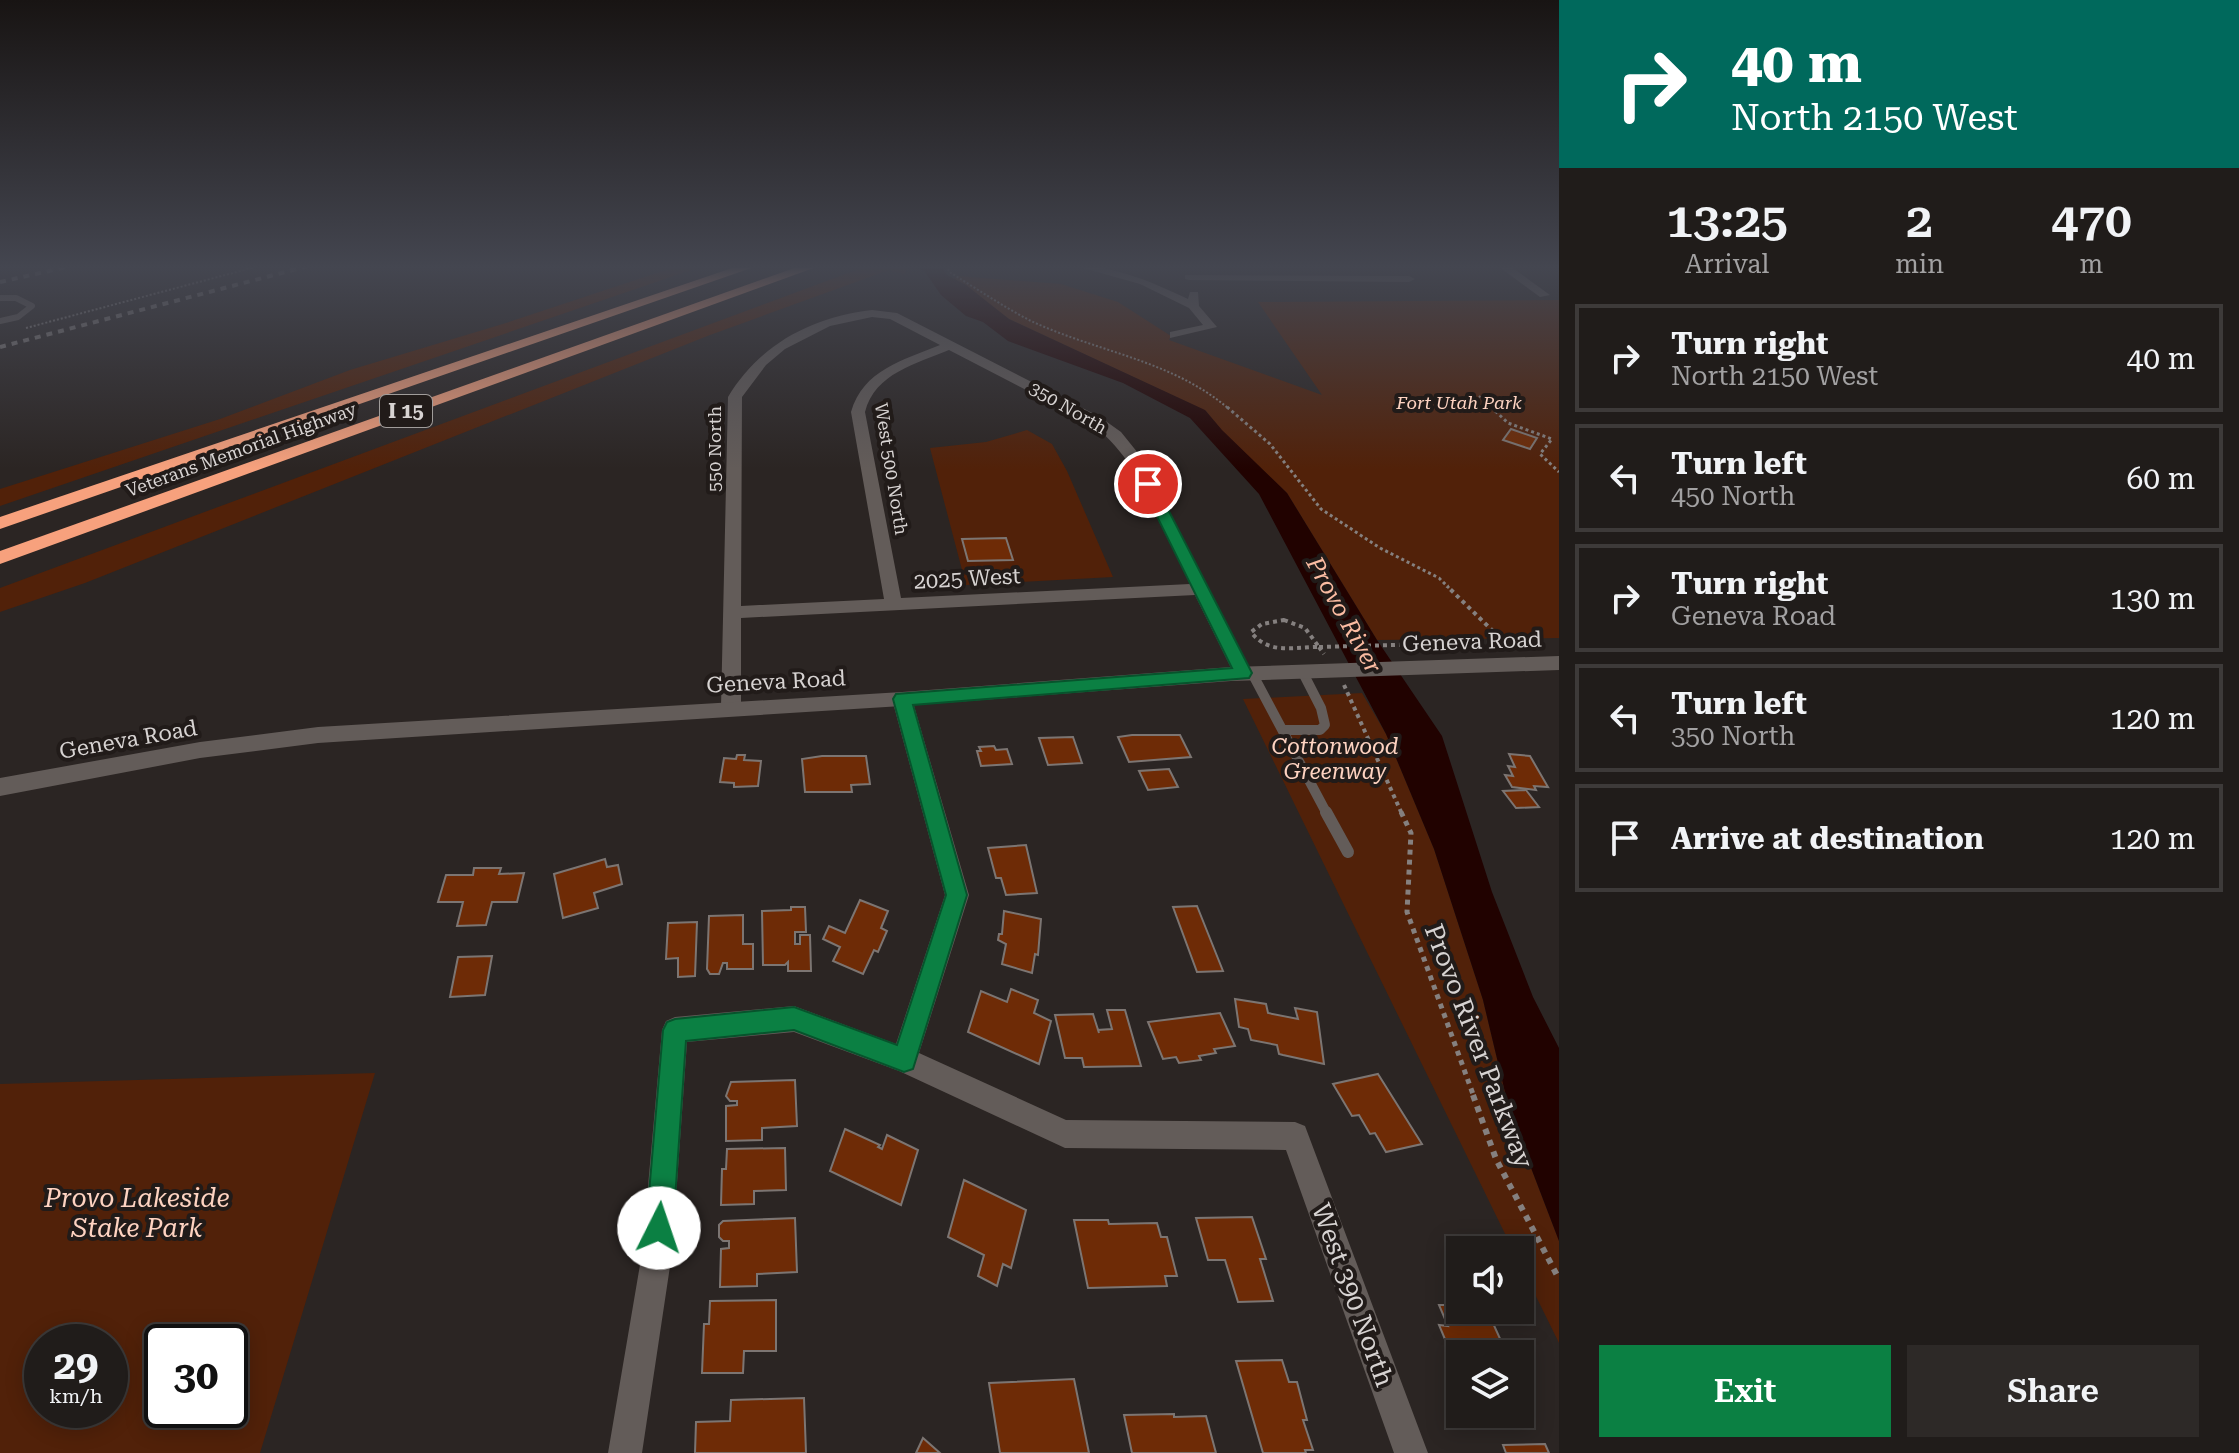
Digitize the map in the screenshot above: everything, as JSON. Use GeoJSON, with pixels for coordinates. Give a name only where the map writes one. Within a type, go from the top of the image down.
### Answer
{"type":"FeatureCollection","features":[{"type":"Feature","properties":{"kind":"highway","name":"Veterans Memorial Highway"},"geometry":{"type":"LineString","coordinates":[[0,523],[552,334]]}},
{"type":"Feature","properties":{"kind":"highway","name":"Veterans Memorial Highway"},"geometry":{"type":"LineString","coordinates":[[0,558],[623,334]]}},
{"type":"Feature","properties":{"kind":"street","name":"550 North"},"geometry":{"type":"LineString","coordinates":[[731,707],[735,397],[748,373],[776,347],[809,334]]}},
{"type":"Feature","properties":{"kind":"street","name":"550 North"},"geometry":{"type":"LineString","coordinates":[[928,334],[950,345]]}},
{"type":"Feature","properties":{"kind":"street"},"geometry":{"type":"LineString","coordinates":[[1174,335],[1180,334]]}},
{"type":"Feature","properties":{"kind":"street","name":"350 North"},"geometry":{"type":"LineString","coordinates":[[950,345],[1078,411],[1116,435],[1135,458],[1248,673]]}},
{"type":"Feature","properties":{"kind":"street","name":"West 500 North"},"geometry":{"type":"LineString","coordinates":[[894,605],[858,412],[860,396],[868,384],[880,377],[950,345]]}},
{"type":"Feature","properties":{"kind":"street","name":"2025 West"},"geometry":{"type":"LineString","coordinates":[[733,612],[1202,589]]}},
{"type":"Feature","properties":{"kind":"street","name":"Geneva Road"},"geometry":{"type":"LineString","coordinates":[[0,787],[200,750],[318,735],[731,707],[902,699],[1313,667],[1559,663]]}},
{"type":"Feature","properties":{"kind":"street"},"geometry":{"type":"LineString","coordinates":[[625,1453],[657,1253],[675,1030],[794,1019],[904,1060],[957,895],[902,699]]}},
{"type":"Feature","properties":{"kind":"street","name":"West 390 North"},"geometry":{"type":"LineString","coordinates":[[904,1060],[1065,1134],[1295,1136],[1411,1453]]}},
{"type":"Feature","properties":{"kind":"lane"},"geometry":{"type":"LineString","coordinates":[[1283,730],[1320,730],[1325,725],[1315,695],[1313,667]]}},
{"type":"Feature","properties":{"kind":"lane"},"geometry":{"type":"LineString","coordinates":[[1248,673],[1283,730],[1348,852]]}},
{"type":"Feature","properties":{"kind":"path"},"geometry":{"type":"LineString","coordinates":[[1068,334],[1158,366],[1215,397],[1270,444],[1321,509],[1380,548],[1439,578],[1504,642],[1431,643],[1309,647],[1294,648],[1261,645],[1251,632],[1255,627],[1271,621],[1297,624],[1306,629],[1309,647],[1313,667]]}},
{"type":"Feature","properties":{"kind":"path"},"geometry":{"type":"LineString","coordinates":[[1479,396],[1508,423],[1552,439],[1540,454],[1559,472]]}},
{"type":"Feature","properties":{"kind":"path","name":"Provo River Parkway"},"geometry":{"type":"LineString","coordinates":[[1343,683],[1384,767],[1411,833],[1407,912],[1496,1159],[1559,1279]]}},
{"type":"Feature","properties":{"kind":"green space"},"geometry":{"type":"Polygon","coordinates":[[[470,334],[504,334],[0,506],[0,489],[220,419],[350,370],[470,334]]]}},
{"type":"Feature","properties":{"kind":"green space"},"geometry":{"type":"Polygon","coordinates":[[[684,334],[713,334],[85,583],[0,612],[0,588],[684,334]]]}},
{"type":"Feature","properties":{"kind":"green space","name":"Fort Utah Park"},"geometry":{"type":"Polygon","coordinates":[[[1041,334],[1168,334],[1171,336],[1169,340],[1322,395],[1280,334],[1559,334],[1559,638],[1377,640],[1287,493],[1221,430],[1206,411],[1041,334]]]}},
{"type":"Feature","properties":{"kind":"green space"},"geometry":{"type":"Polygon","coordinates":[[[1027,430],[1052,444],[1113,577],[966,585],[930,448],[986,442],[1027,430]]]}},
{"type":"Feature","properties":{"kind":"green space","name":"Cottonwood Greenway"},"geometry":{"type":"Polygon","coordinates":[[[1362,693],[1386,734],[1434,849],[1483,1000],[1510,1113],[1559,1241],[1559,1343],[1534,1292],[1534,1236],[1506,1236],[1243,699],[1362,693]]]}},
{"type":"Feature","properties":{"kind":"green space","name":"Provo Lakeside Stake Park"},"geometry":{"type":"Polygon","coordinates":[[[375,1073],[260,1453],[0,1453],[0,1084],[375,1073]]]}},
{"type":"Feature","properties":{"kind":"water","name":"Provo River"},"geometry":{"type":"Polygon","coordinates":[[[999,334],[1041,334],[1205,410],[1287,493],[1377,640],[1442,736],[1492,892],[1533,997],[1559,1048],[1559,1241],[1510,1113],[1483,1000],[1434,849],[1386,734],[1259,494],[1190,418],[1123,383],[1008,341],[999,334]]]}},
{"type":"Feature","properties":{"kind":"building"},"geometry":{"type":"Polygon","coordinates":[[[1511,429],[1537,438],[1530,449],[1503,440],[1511,429]]]}},
{"type":"Feature","properties":{"kind":"building"},"geometry":{"type":"Polygon","coordinates":[[[1006,538],[1013,560],[968,561],[962,539],[1006,538]]]}},
{"type":"Feature","properties":{"kind":"building"},"geometry":{"type":"Polygon","coordinates":[[[1180,735],[1191,757],[1129,762],[1118,737],[1180,735]]]}},
{"type":"Feature","properties":{"kind":"building"},"geometry":{"type":"Polygon","coordinates":[[[1073,737],[1082,763],[1048,765],[1039,738],[1073,737]]]}},
{"type":"Feature","properties":{"kind":"building"},"geometry":{"type":"Polygon","coordinates":[[[994,746],[996,750],[1007,749],[1012,764],[981,766],[977,751],[981,751],[979,747],[994,746]]]}},
{"type":"Feature","properties":{"kind":"building"},"geometry":{"type":"Polygon","coordinates":[[[1509,754],[1530,756],[1548,787],[1534,786],[1536,790],[1512,787],[1505,775],[1513,776],[1508,766],[1515,767],[1509,754]]]}},
{"type":"Feature","properties":{"kind":"building"},"geometry":{"type":"Polygon","coordinates":[[[737,755],[745,755],[744,760],[761,761],[758,786],[734,787],[734,783],[720,782],[724,758],[736,759],[737,755]]]}},
{"type":"Feature","properties":{"kind":"building"},"geometry":{"type":"Polygon","coordinates":[[[866,756],[870,784],[851,785],[852,792],[805,792],[802,759],[866,756]]]}},
{"type":"Feature","properties":{"kind":"building"},"geometry":{"type":"Polygon","coordinates":[[[1169,769],[1178,787],[1148,790],[1139,771],[1169,769]]]}},
{"type":"Feature","properties":{"kind":"building"},"geometry":{"type":"Polygon","coordinates":[[[1526,790],[1539,807],[1516,808],[1503,791],[1526,790]]]}},
{"type":"Feature","properties":{"kind":"building"},"geometry":{"type":"Polygon","coordinates":[[[1026,845],[1037,893],[1006,895],[1001,878],[996,878],[988,848],[1026,845]]]}},
{"type":"Feature","properties":{"kind":"building"},"geometry":{"type":"Polygon","coordinates":[[[605,859],[607,867],[618,865],[622,884],[594,893],[598,908],[563,918],[554,874],[605,859]]]}},
{"type":"Feature","properties":{"kind":"building"},"geometry":{"type":"Polygon","coordinates":[[[474,868],[501,868],[499,874],[524,873],[517,902],[492,902],[486,925],[457,926],[463,902],[438,902],[446,875],[473,875],[474,868]]]}},
{"type":"Feature","properties":{"kind":"building"},"geometry":{"type":"Polygon","coordinates":[[[860,900],[888,911],[881,928],[887,931],[863,974],[833,961],[840,947],[823,939],[829,926],[845,933],[860,900]]]}},
{"type":"Feature","properties":{"kind":"building"},"geometry":{"type":"Polygon","coordinates":[[[1197,906],[1223,971],[1197,972],[1173,907],[1197,906]]]}},
{"type":"Feature","properties":{"kind":"building"},"geometry":{"type":"Polygon","coordinates":[[[791,907],[805,907],[806,932],[795,932],[795,944],[800,944],[800,935],[810,935],[811,971],[788,971],[788,962],[785,965],[763,965],[762,911],[791,910],[791,907]]]}},
{"type":"Feature","properties":{"kind":"building"},"geometry":{"type":"Polygon","coordinates":[[[1004,911],[1041,919],[1038,955],[1035,954],[1032,973],[1002,964],[1006,944],[998,940],[999,934],[1002,934],[1004,911]]]}},
{"type":"Feature","properties":{"kind":"building"},"geometry":{"type":"Polygon","coordinates":[[[743,915],[743,944],[753,944],[753,969],[727,969],[727,963],[723,963],[719,974],[710,974],[707,969],[709,916],[743,915]]]}},
{"type":"Feature","properties":{"kind":"building"},"geometry":{"type":"Polygon","coordinates":[[[697,922],[695,976],[678,977],[678,958],[666,959],[668,923],[697,922]]]}},
{"type":"Feature","properties":{"kind":"building"},"geometry":{"type":"Polygon","coordinates":[[[492,956],[485,995],[450,997],[458,957],[492,956]]]}},
{"type":"Feature","properties":{"kind":"building"},"geometry":{"type":"Polygon","coordinates":[[[1011,989],[1038,1000],[1034,1013],[1051,1021],[1039,1064],[968,1032],[981,991],[1007,1002],[1011,989]]]}},
{"type":"Feature","properties":{"kind":"building"},"geometry":{"type":"Polygon","coordinates":[[[1235,999],[1266,1004],[1268,1013],[1298,1019],[1295,1008],[1317,1012],[1324,1064],[1279,1054],[1277,1045],[1251,1040],[1248,1029],[1239,1027],[1235,999]]]}},
{"type":"Feature","properties":{"kind":"building"},"geometry":{"type":"Polygon","coordinates":[[[1107,1010],[1125,1010],[1141,1066],[1084,1067],[1082,1058],[1065,1058],[1055,1015],[1093,1014],[1098,1030],[1112,1029],[1107,1010]]]}},
{"type":"Feature","properties":{"kind":"building"},"geometry":{"type":"Polygon","coordinates":[[[1220,1013],[1235,1046],[1214,1049],[1216,1053],[1199,1056],[1201,1060],[1179,1063],[1176,1057],[1163,1059],[1148,1022],[1220,1013]]]}},
{"type":"Feature","properties":{"kind":"building"},"geometry":{"type":"Polygon","coordinates":[[[1378,1074],[1422,1144],[1386,1152],[1359,1115],[1352,1116],[1333,1084],[1378,1074]]]}},
{"type":"Feature","properties":{"kind":"building"},"geometry":{"type":"Polygon","coordinates":[[[795,1080],[797,1126],[762,1128],[762,1140],[726,1141],[726,1106],[737,1105],[737,1101],[730,1101],[726,1096],[731,1082],[795,1080]]]}},
{"type":"Feature","properties":{"kind":"building"},"geometry":{"type":"Polygon","coordinates":[[[845,1129],[880,1145],[878,1147],[882,1149],[887,1135],[918,1150],[901,1205],[830,1171],[845,1129]]]}},
{"type":"Feature","properties":{"kind":"building"},"geometry":{"type":"Polygon","coordinates":[[[785,1148],[786,1190],[754,1191],[754,1204],[721,1205],[722,1169],[726,1169],[727,1149],[785,1148]]]}},
{"type":"Feature","properties":{"kind":"building"},"geometry":{"type":"Polygon","coordinates":[[[964,1180],[1026,1210],[1011,1268],[1003,1264],[997,1286],[978,1276],[984,1255],[948,1237],[964,1180]]]}},
{"type":"Feature","properties":{"kind":"building"},"geometry":{"type":"Polygon","coordinates":[[[1252,1217],[1266,1259],[1260,1259],[1273,1301],[1238,1302],[1225,1260],[1208,1260],[1196,1218],[1252,1217]]]}},
{"type":"Feature","properties":{"kind":"building"},"geometry":{"type":"Polygon","coordinates":[[[795,1218],[797,1272],[757,1274],[757,1286],[720,1287],[721,1249],[729,1248],[729,1241],[719,1237],[719,1225],[723,1221],[795,1218]]]}},
{"type":"Feature","properties":{"kind":"building"},"geometry":{"type":"Polygon","coordinates":[[[1074,1220],[1108,1220],[1109,1224],[1157,1223],[1161,1237],[1167,1237],[1177,1276],[1165,1276],[1167,1286],[1088,1288],[1074,1220]]]}},
{"type":"Feature","properties":{"kind":"building"},"geometry":{"type":"Polygon","coordinates":[[[776,1300],[776,1351],[744,1351],[743,1373],[702,1373],[704,1324],[709,1324],[710,1301],[776,1300]]]}},
{"type":"Feature","properties":{"kind":"building"},"geometry":{"type":"Polygon","coordinates":[[[1439,1305],[1446,1305],[1446,1321],[1439,1305]]]}},
{"type":"Feature","properties":{"kind":"building"},"geometry":{"type":"Polygon","coordinates":[[[1493,1324],[1501,1340],[1446,1342],[1439,1325],[1493,1324]]]}},
{"type":"Feature","properties":{"kind":"building"},"geometry":{"type":"Polygon","coordinates":[[[1282,1360],[1289,1382],[1297,1382],[1307,1420],[1303,1420],[1313,1450],[1305,1450],[1306,1453],[1263,1453],[1236,1361],[1282,1360]]]}},
{"type":"Feature","properties":{"kind":"building"},"geometry":{"type":"Polygon","coordinates":[[[1074,1379],[1089,1453],[1000,1453],[989,1383],[1074,1379]]]}},
{"type":"Feature","properties":{"kind":"building"},"geometry":{"type":"Polygon","coordinates":[[[804,1398],[806,1453],[695,1453],[696,1422],[730,1421],[731,1400],[804,1398]]]}},
{"type":"Feature","properties":{"kind":"building"},"geometry":{"type":"Polygon","coordinates":[[[1174,1414],[1174,1417],[1206,1416],[1216,1453],[1132,1453],[1124,1415],[1174,1414]]]}},
{"type":"Feature","properties":{"kind":"building"},"geometry":{"type":"Polygon","coordinates":[[[923,1438],[940,1453],[916,1453],[923,1438]]]}},
{"type":"Feature","properties":{"kind":"building"},"geometry":{"type":"Polygon","coordinates":[[[1545,1444],[1549,1453],[1506,1453],[1503,1445],[1545,1444]]]}},
{"type":"Feature","properties":{"kind":"railway"},"geometry":{"type":"LineString","coordinates":[[0,347],[50,334]]}},
{"type":"Feature","properties":{"kind":"route"},"geometry":{"type":"LineString","coordinates":[[659,1228],[675,1030],[794,1019],[904,1060],[957,895],[902,699],[1243,673],[1148,484]]}}]}
